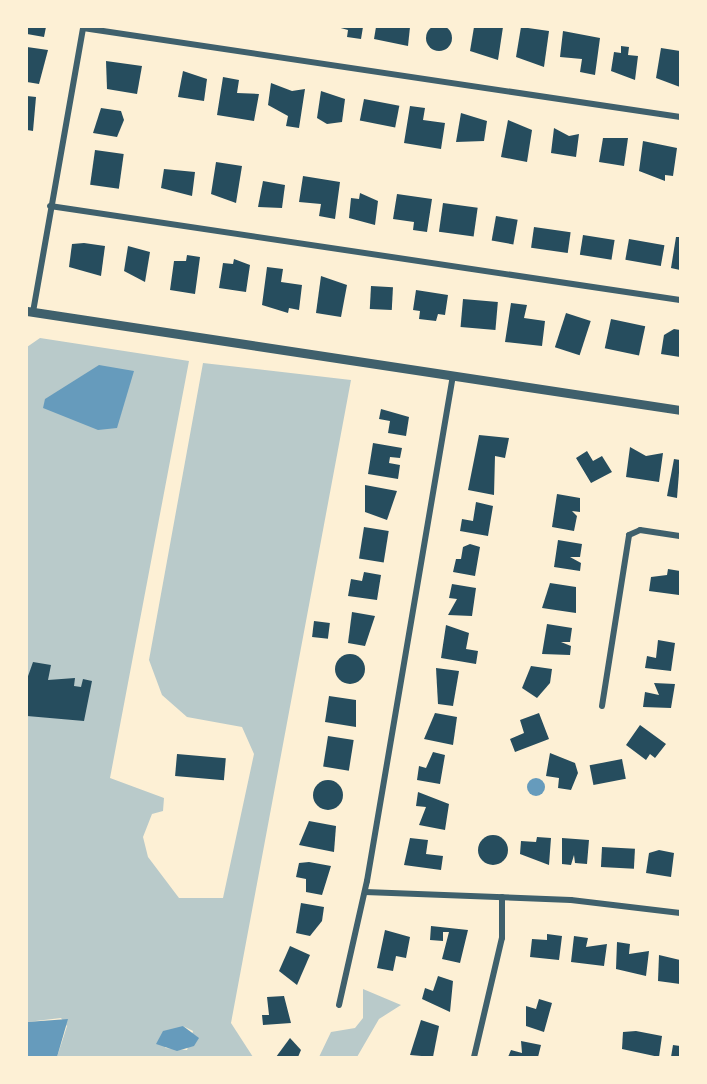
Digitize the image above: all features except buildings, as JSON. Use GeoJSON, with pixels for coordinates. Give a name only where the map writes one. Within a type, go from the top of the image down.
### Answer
{"type":"FeatureCollection","features":[{"type":"Feature","properties":{"kind":"street"},"geometry":{"type":"LineString","coordinates":[[680,117],[83,27],[30,311],[680,410]]}},
{"type":"Feature","properties":{"kind":"street"},"geometry":{"type":"LineString","coordinates":[[50,206],[680,300]]}},
{"type":"Feature","properties":{"kind":"street"},"geometry":{"type":"LineString","coordinates":[[339,1005],[365,892],[453,375]]}},
{"type":"Feature","properties":{"kind":"street"},"geometry":{"type":"LineString","coordinates":[[602,706],[628,535],[640,530],[680,536]]}},
{"type":"Feature","properties":{"kind":"street"},"geometry":{"type":"LineString","coordinates":[[365,892],[502,897],[680,913]]}},
{"type":"Feature","properties":{"kind":"street"},"geometry":{"type":"LineString","coordinates":[[474,1057],[502,938],[502,897]]}},
{"type":"Feature","properties":{"kind":"shaded area"},"geometry":{"type":"Polygon","coordinates":[[[40,338],[189,361],[110,778],[164,798],[163,811],[152,814],[143,837],[148,857],[179,898],[223,898],[254,754],[242,727],[187,717],[162,695],[149,660],[203,363],[351,380],[231,1023],[253,1057],[57,1057],[67,1026],[61,1018],[27,1022],[27,347],[40,338]],[[183,1026],[165,1048],[187,1050],[193,1031],[183,1026]]]}},
{"type":"Feature","properties":{"kind":"shaded area"},"geometry":{"type":"Polygon","coordinates":[[[363,989],[401,1005],[379,1019],[357,1057],[319,1057],[331,1032],[355,1028],[363,1018],[363,989]]]}},
{"type":"Feature","properties":{"kind":"water"},"geometry":{"type":"Polygon","coordinates":[[[99,365],[134,371],[117,428],[98,430],[43,408],[45,399],[99,365]]]}},
{"type":"Feature","properties":{"kind":"water"},"geometry":{"type":"Polygon","coordinates":[[[536,778],[544,783],[545,787],[540,795],[536,796],[528,791],[527,787],[532,779],[536,778]]]}},
{"type":"Feature","properties":{"kind":"water"},"geometry":{"type":"Polygon","coordinates":[[[68,1019],[57,1057],[27,1057],[27,1022],[68,1019]]]}},
{"type":"Feature","properties":{"kind":"water"},"geometry":{"type":"Polygon","coordinates":[[[183,1026],[199,1038],[194,1046],[177,1051],[156,1044],[163,1031],[183,1026]]]}}]}
